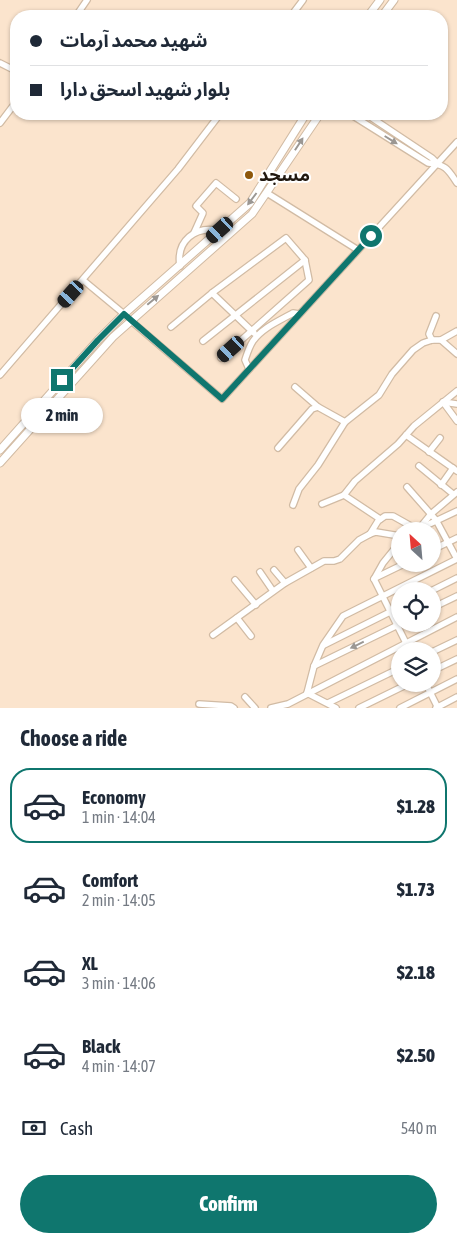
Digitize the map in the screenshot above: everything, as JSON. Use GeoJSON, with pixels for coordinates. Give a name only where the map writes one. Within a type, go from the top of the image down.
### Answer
{"type":"FeatureCollection","features":[{"type":"Feature","properties":{"kind":"main road"},"geometry":{"type":"LineString","coordinates":[[0,450],[98,340],[124,314],[250,203],[302,120]]}},
{"type":"Feature","properties":{"kind":"main road"},"geometry":{"type":"LineString","coordinates":[[0,463],[130,320],[252,214],[316,120]]}},
{"type":"Feature","properties":{"kind":"main road"},"geometry":{"type":"LineString","coordinates":[[204,244],[211,251]]}},
{"type":"Feature","properties":{"kind":"main road"},"geometry":{"type":"LineString","coordinates":[[124,314],[130,320]]}},
{"type":"Feature","properties":{"kind":"street"},"geometry":{"type":"LineString","coordinates":[[0,123],[10,110]]}},
{"type":"Feature","properties":{"kind":"street"},"geometry":{"type":"LineString","coordinates":[[0,375],[178,169],[215,120]]}},
{"type":"Feature","properties":{"kind":"street"},"geometry":{"type":"LineString","coordinates":[[360,120],[428,163],[437,163]]}},
{"type":"Feature","properties":{"kind":"street"},"geometry":{"type":"LineString","coordinates":[[375,120],[437,163],[448,168],[457,182]]}},
{"type":"Feature","properties":{"kind":"street"},"geometry":{"type":"LineString","coordinates":[[130,320],[222,399],[457,142]]}},
{"type":"Feature","properties":{"kind":"street"},"geometry":{"type":"LineString","coordinates":[[180,266],[181,247],[184,241],[194,232],[203,213],[196,206],[216,183],[236,199]]}},
{"type":"Feature","properties":{"kind":"street"},"geometry":{"type":"LineString","coordinates":[[267,193],[358,250]]}},
{"type":"Feature","properties":{"kind":"street"},"geometry":{"type":"LineString","coordinates":[[194,232],[207,229],[220,230]]}},
{"type":"Feature","properties":{"kind":"street"},"geometry":{"type":"LineString","coordinates":[[171,327],[212,293],[286,238],[305,260],[309,280],[221,358]]}},
{"type":"Feature","properties":{"kind":"street"},"geometry":{"type":"LineString","coordinates":[[203,341],[305,260]]}},
{"type":"Feature","properties":{"kind":"street"},"geometry":{"type":"LineString","coordinates":[[83,280],[124,314]]}},
{"type":"Feature","properties":{"kind":"street"},"geometry":{"type":"LineString","coordinates":[[212,293],[258,336]]}},
{"type":"Feature","properties":{"kind":"street"},"geometry":{"type":"LineString","coordinates":[[248,370],[244,360],[258,336],[293,313],[300,314]]}},
{"type":"Feature","properties":{"kind":"street"},"geometry":{"type":"LineString","coordinates":[[432,340],[429,334],[436,316]]}},
{"type":"Feature","properties":{"kind":"street"},"geometry":{"type":"LineString","coordinates":[[293,505],[299,489],[318,465],[344,422],[379,395],[392,374],[413,350],[423,343],[441,340],[457,331]]}},
{"type":"Feature","properties":{"kind":"street"},"geometry":{"type":"LineString","coordinates":[[441,340],[457,354]]}},
{"type":"Feature","properties":{"kind":"street"},"geometry":{"type":"LineString","coordinates":[[295,387],[318,407],[344,422]]}},
{"type":"Feature","properties":{"kind":"street"},"geometry":{"type":"LineString","coordinates":[[322,504],[344,495],[355,481],[376,464],[414,426],[457,391]]}},
{"type":"Feature","properties":{"kind":"street"},"geometry":{"type":"LineString","coordinates":[[444,402],[457,404]]}},
{"type":"Feature","properties":{"kind":"street"},"geometry":{"type":"LineString","coordinates":[[444,402],[457,421]]}},
{"type":"Feature","properties":{"kind":"street"},"geometry":{"type":"LineString","coordinates":[[278,448],[312,409],[318,407]]}},
{"type":"Feature","properties":{"kind":"street"},"geometry":{"type":"LineString","coordinates":[[406,435],[455,470],[441,484]]}},
{"type":"Feature","properties":{"kind":"street"},"geometry":{"type":"LineString","coordinates":[[429,452],[440,438]]}},
{"type":"Feature","properties":{"kind":"street"},"geometry":{"type":"LineString","coordinates":[[419,466],[455,493],[424,522]]}},
{"type":"Feature","properties":{"kind":"street"},"geometry":{"type":"LineString","coordinates":[[308,693],[314,666],[323,645],[343,616],[457,559],[436,520],[407,487]]}},
{"type":"Feature","properties":{"kind":"street"},"geometry":{"type":"LineString","coordinates":[[344,495],[380,519]]}},
{"type":"Feature","properties":{"kind":"street"},"geometry":{"type":"LineString","coordinates":[[433,522],[457,511]]}},
{"type":"Feature","properties":{"kind":"street"},"geometry":{"type":"LineString","coordinates":[[370,534],[380,519],[385,516],[393,516],[403,522]]}},
{"type":"Feature","properties":{"kind":"street"},"geometry":{"type":"LineString","coordinates":[[213,635],[285,583],[324,561],[340,559],[359,540],[376,532],[391,534]]}},
{"type":"Feature","properties":{"kind":"street"},"geometry":{"type":"LineString","coordinates":[[441,545],[457,538]]}},
{"type":"Feature","properties":{"kind":"street"},"geometry":{"type":"LineString","coordinates":[[298,550],[311,568]]}},
{"type":"Feature","properties":{"kind":"street"},"geometry":{"type":"LineString","coordinates":[[374,579],[391,554]]}},
{"type":"Feature","properties":{"kind":"street"},"geometry":{"type":"LineString","coordinates":[[274,570],[285,583]]}},
{"type":"Feature","properties":{"kind":"street"},"geometry":{"type":"LineString","coordinates":[[374,579],[391,570]]}},
{"type":"Feature","properties":{"kind":"street"},"geometry":{"type":"LineString","coordinates":[[260,572],[273,591]]}},
{"type":"Feature","properties":{"kind":"street"},"geometry":{"type":"LineString","coordinates":[[441,586],[457,578]]}},
{"type":"Feature","properties":{"kind":"street"},"geometry":{"type":"LineString","coordinates":[[323,645],[390,612],[374,579]]}},
{"type":"Feature","properties":{"kind":"street"},"geometry":{"type":"LineString","coordinates":[[235,580],[256,605]]}},
{"type":"Feature","properties":{"kind":"street"},"geometry":{"type":"LineString","coordinates":[[441,604],[457,596]]}},
{"type":"Feature","properties":{"kind":"street"},"geometry":{"type":"LineString","coordinates":[[408,642],[457,617]]}},
{"type":"Feature","properties":{"kind":"street"},"geometry":{"type":"LineString","coordinates":[[237,618],[251,636]]}},
{"type":"Feature","properties":{"kind":"street"},"geometry":{"type":"LineString","coordinates":[[314,666],[391,628]]}},
{"type":"Feature","properties":{"kind":"street"},"geometry":{"type":"LineString","coordinates":[[441,648],[457,640]]}},
{"type":"Feature","properties":{"kind":"street"},"geometry":{"type":"LineString","coordinates":[[271,708],[288,704],[391,651]]}},
{"type":"Feature","properties":{"kind":"street"},"geometry":{"type":"LineString","coordinates":[[441,667],[457,659]]}},
{"type":"Feature","properties":{"kind":"street"},"geometry":{"type":"LineString","coordinates":[[328,703],[391,672]]}},
{"type":"Feature","properties":{"kind":"street"},"geometry":{"type":"LineString","coordinates":[[401,708],[457,680]]}},
{"type":"Feature","properties":{"kind":"street"},"geometry":{"type":"LineString","coordinates":[[359,708],[392,692]]}},
{"type":"Feature","properties":{"kind":"street"},"geometry":{"type":"LineString","coordinates":[[308,693],[336,708]]}},
{"type":"Feature","properties":{"kind":"street"},"geometry":{"type":"LineString","coordinates":[[430,693],[437,708],[457,698]]}},
{"type":"Feature","properties":{"kind":"street"},"geometry":{"type":"LineString","coordinates":[[245,697],[255,708]]}},
{"type":"Feature","properties":{"kind":"street"},"geometry":{"type":"LineString","coordinates":[[199,704],[231,706],[234,708]]}},
{"type":"Feature","properties":{"kind":"place","name":"مسجد"},"geometry":{"type":"Point","coordinates":[249,175]}},
{"type":"Feature","properties":{"kind":"route"},"geometry":{"type":"LineString","coordinates":[[62,380],[124,314],[222,399],[371,236]]}}]}
